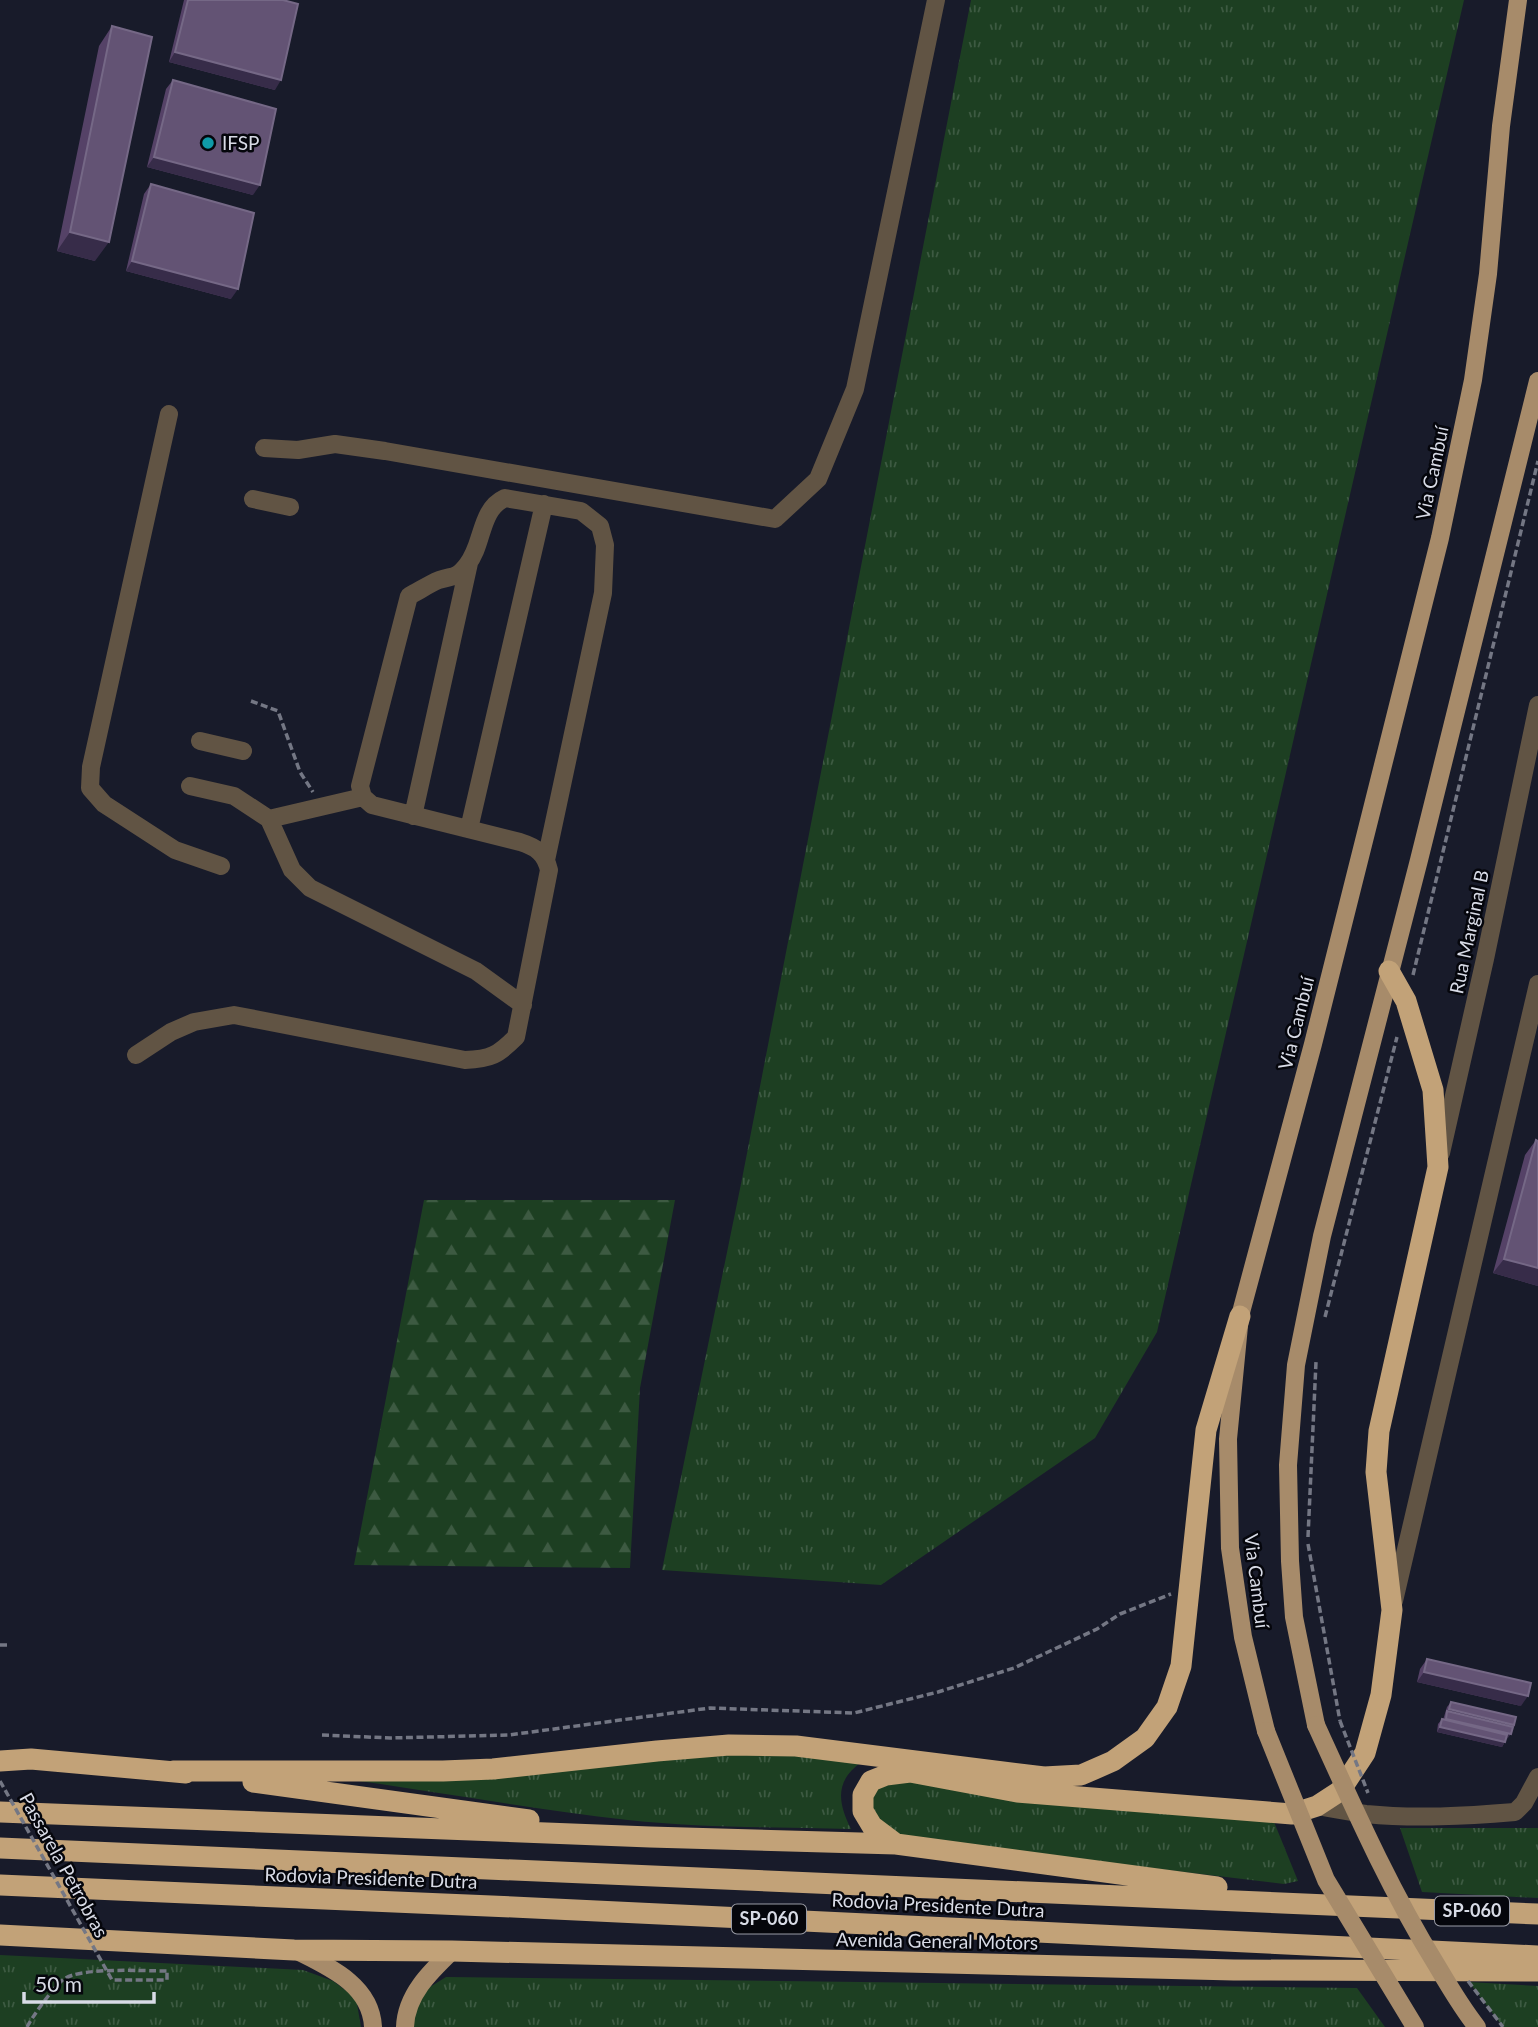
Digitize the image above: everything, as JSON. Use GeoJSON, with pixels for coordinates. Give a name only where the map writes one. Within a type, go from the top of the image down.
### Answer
{"type":"FeatureCollection","features":[{"type":"Feature","properties":{"kind":"highway"},"geometry":{"type":"LineString","coordinates":[[896,1844],[872,1826],[863,1811],[863,1795],[871,1781],[886,1775],[910,1772],[1017,1792],[1292,1814],[1317,1806],[1340,1791],[1365,1753],[1381,1695],[1392,1610],[1376,1472],[1379,1431],[1438,1167],[1433,1090],[1406,1001],[1389,971]]}},
{"type":"Feature","properties":{"kind":"highway"},"geometry":{"type":"LineString","coordinates":[[173,1771],[468,1770],[742,1745],[796,1746],[1044,1777],[1081,1774],[1113,1761],[1145,1738],[1167,1707],[1181,1666],[1206,1430],[1240,1316]]}},
{"type":"Feature","properties":{"kind":"highway"},"geometry":{"type":"LineString","coordinates":[[0,1761],[31,1759],[173,1771],[650,1837]]}},
{"type":"Feature","properties":{"kind":"highway"},"geometry":{"type":"LineString","coordinates":[[0,1812],[896,1844],[1225,1889],[1407,1908]]}},
{"type":"Feature","properties":{"kind":"highway","name":"Rodovia Presidente Dutra"},"geometry":{"type":"LineString","coordinates":[[0,1848],[1538,1914]]}},
{"type":"Feature","properties":{"kind":"highway","name":"Rodovia Presidente Dutra"},"geometry":{"type":"LineString","coordinates":[[0,1885],[1538,1956]]}},
{"type":"Feature","properties":{"kind":"highway","name":"Avenida General Motors"},"geometry":{"type":"LineString","coordinates":[[0,1935],[293,1950],[452,1951],[1234,1970],[1538,1972]]}},
{"type":"Feature","properties":{"kind":"main road","name":"Via Cambuí"},"geometry":{"type":"LineString","coordinates":[[1415,2027],[1326,1880],[1266,1731],[1243,1637],[1230,1548],[1228,1438],[1240,1316],[1313,1044],[1440,538],[1473,380],[1488,274],[1501,126],[1518,0]]}},
{"type":"Feature","properties":{"kind":"main road","name":"Via Cambuí"},"geometry":{"type":"LineString","coordinates":[[1477,2027],[1415,1930],[1385,1873],[1316,1725],[1294,1617],[1288,1465],[1296,1365],[1322,1236],[1538,381]]}},
{"type":"Feature","properties":{"kind":"main road"},"geometry":{"type":"LineString","coordinates":[[293,1950],[341,1973],[363,1996],[373,2027]]}},
{"type":"Feature","properties":{"kind":"main road"},"geometry":{"type":"LineString","coordinates":[[405,2027],[405,2012],[425,1977],[452,1951]]}},
{"type":"Feature","properties":{"kind":"lane"},"geometry":{"type":"LineString","coordinates":[[264,448],[298,450],[335,444],[372,449],[775,519],[818,479],[855,389],[936,0]]}},
{"type":"Feature","properties":{"kind":"lane"},"geometry":{"type":"LineString","coordinates":[[169,414],[91,767],[90,788],[104,804],[175,850],[221,866]]}},
{"type":"Feature","properties":{"kind":"lane"},"geometry":{"type":"LineString","coordinates":[[413,816],[469,563],[488,513],[496,502],[505,498],[581,511],[600,526],[605,545],[603,593],[546,860]]}},
{"type":"Feature","properties":{"kind":"lane"},"geometry":{"type":"LineString","coordinates":[[253,499],[290,508]]}},
{"type":"Feature","properties":{"kind":"lane"},"geometry":{"type":"LineString","coordinates":[[468,829],[544,504]]}},
{"type":"Feature","properties":{"kind":"lane"},"geometry":{"type":"LineString","coordinates":[[136,1055],[171,1032],[194,1022],[234,1015],[465,1060],[485,1059],[501,1052],[516,1037],[549,870],[546,860],[541,852],[532,846],[372,805],[363,797],[360,786],[409,596],[440,580],[455,577],[469,563]]}},
{"type":"Feature","properties":{"kind":"lane","name":"Rua Marginal B"},"geometry":{"type":"LineString","coordinates":[[1438,1167],[1538,705]]}},
{"type":"Feature","properties":{"kind":"lane"},"geometry":{"type":"LineString","coordinates":[[200,741],[243,751]]}},
{"type":"Feature","properties":{"kind":"lane"},"geometry":{"type":"LineString","coordinates":[[190,786],[234,796],[269,819],[292,870],[310,888],[476,971],[523,1005]]}},
{"type":"Feature","properties":{"kind":"lane"},"geometry":{"type":"LineString","coordinates":[[269,819],[363,797]]}},
{"type":"Feature","properties":{"kind":"lane"},"geometry":{"type":"LineString","coordinates":[[1392,1610],[1538,984]]}},
{"type":"Feature","properties":{"kind":"lane"},"geometry":{"type":"LineString","coordinates":[[1317,1806],[1366,1814],[1415,1816],[1515,1812],[1524,1803],[1538,1777]]}},
{"type":"Feature","properties":{"kind":"path"},"geometry":{"type":"LineString","coordinates":[[251,701],[278,711],[300,772],[322,806]]}},
{"type":"Feature","properties":{"kind":"path"},"geometry":{"type":"LineString","coordinates":[[1310,1551],[1340,1721],[1370,1798]]}},
{"type":"Feature","properties":{"kind":"path"},"geometry":{"type":"LineString","coordinates":[[321,1735],[390,1738],[509,1735],[710,1708],[854,1713],[938,1692],[1014,1668],[1097,1629],[1120,1614],[1189,1587]]}},
{"type":"Feature","properties":{"kind":"path"},"geometry":{"type":"LineString","coordinates":[[0,1645],[9,1645]]}},
{"type":"Feature","properties":{"kind":"path","name":"Passarela Petrobras"},"geometry":{"type":"LineString","coordinates":[[0,1781],[112,1980],[167,1980],[167,1971],[89,1971],[64,1979],[33,2015],[27,2027]]}},
{"type":"Feature","properties":{"kind":"path"},"geometry":{"type":"LineString","coordinates":[[1462,1972],[1503,2027]]}},
{"type":"Feature","properties":{"kind":"green space"},"geometry":{"type":"Polygon","coordinates":[[[971,0],[1464,0],[1157,1332],[1095,1438],[881,1585],[662,1570],[742,1179],[971,0]]]}},
{"type":"Feature","properties":{"kind":"green space"},"geometry":{"type":"Polygon","coordinates":[[[424,1200],[675,1200],[640,1388],[630,1568],[354,1565],[424,1200]]]}},
{"type":"Feature","properties":{"kind":"green space"},"geometry":{"type":"Polygon","coordinates":[[[730,1748],[863,1761],[847,1776],[841,1792],[843,1809],[851,1829],[656,1823],[547,1810],[306,1774],[730,1748]]]}},
{"type":"Feature","properties":{"kind":"green space"},"geometry":{"type":"Polygon","coordinates":[[[886,1775],[1272,1817],[1298,1881],[1284,1884],[1067,1858],[896,1844],[872,1826],[871,1781],[886,1775]]]}},
{"type":"Feature","properties":{"kind":"green space"},"geometry":{"type":"Polygon","coordinates":[[[1400,1828],[1538,1828],[1538,1898],[1422,1892],[1400,1828]]]}},
{"type":"Feature","properties":{"kind":"green space"},"geometry":{"type":"Polygon","coordinates":[[[0,1955],[303,1970],[333,1981],[356,1998],[361,2027],[0,2027],[0,1955]]]}},
{"type":"Feature","properties":{"kind":"green space"},"geometry":{"type":"Polygon","coordinates":[[[446,1977],[1357,1988],[1385,2027],[413,2027],[416,2004],[430,1987],[446,1977]]]}},
{"type":"Feature","properties":{"kind":"green space"},"geometry":{"type":"Polygon","coordinates":[[[1469,1982],[1538,1986],[1538,2027],[1503,2027],[1469,1982]]]}},
{"type":"Feature","properties":{"kind":"building","name":"IFSP"},"geometry":{"type":"Polygon","coordinates":[[[188,0],[283,0],[298,4],[281,80],[175,52],[188,0]]]}},
{"type":"Feature","properties":{"kind":"building"},"geometry":{"type":"Polygon","coordinates":[[[112,26],[152,37],[109,242],[70,232],[112,26]]]}},
{"type":"Feature","properties":{"kind":"building","name":"IFSP"},"geometry":{"type":"Polygon","coordinates":[[[173,80],[276,109],[260,185],[154,157],[173,80]]]}},
{"type":"Feature","properties":{"kind":"building"},"geometry":{"type":"Polygon","coordinates":[[[151,184],[254,213],[238,289],[132,261],[151,184]]]}},
{"type":"Feature","properties":{"kind":"building"},"geometry":{"type":"Polygon","coordinates":[[[1536,1140],[1538,1141],[1538,1268],[1504,1259],[1536,1140]]]}},
{"type":"Feature","properties":{"kind":"building"},"geometry":{"type":"Polygon","coordinates":[[[1427,1659],[1531,1683],[1528,1696],[1424,1672],[1427,1659]]]}},
{"type":"Feature","properties":{"kind":"building"},"geometry":{"type":"Polygon","coordinates":[[[1451,1702],[1516,1717],[1514,1725],[1449,1709],[1451,1702]]]}},
{"type":"Feature","properties":{"kind":"building"},"geometry":{"type":"Polygon","coordinates":[[[1447,1711],[1513,1727],[1511,1734],[1446,1719],[1447,1711]]]}},
{"type":"Feature","properties":{"kind":"building"},"geometry":{"type":"Polygon","coordinates":[[[1442,1719],[1507,1735],[1505,1742],[1440,1727],[1442,1719]]]}},
{"type":"Feature","properties":{"kind":"place","name":"IFSP"},"geometry":{"type":"Point","coordinates":[208,143]}}]}
